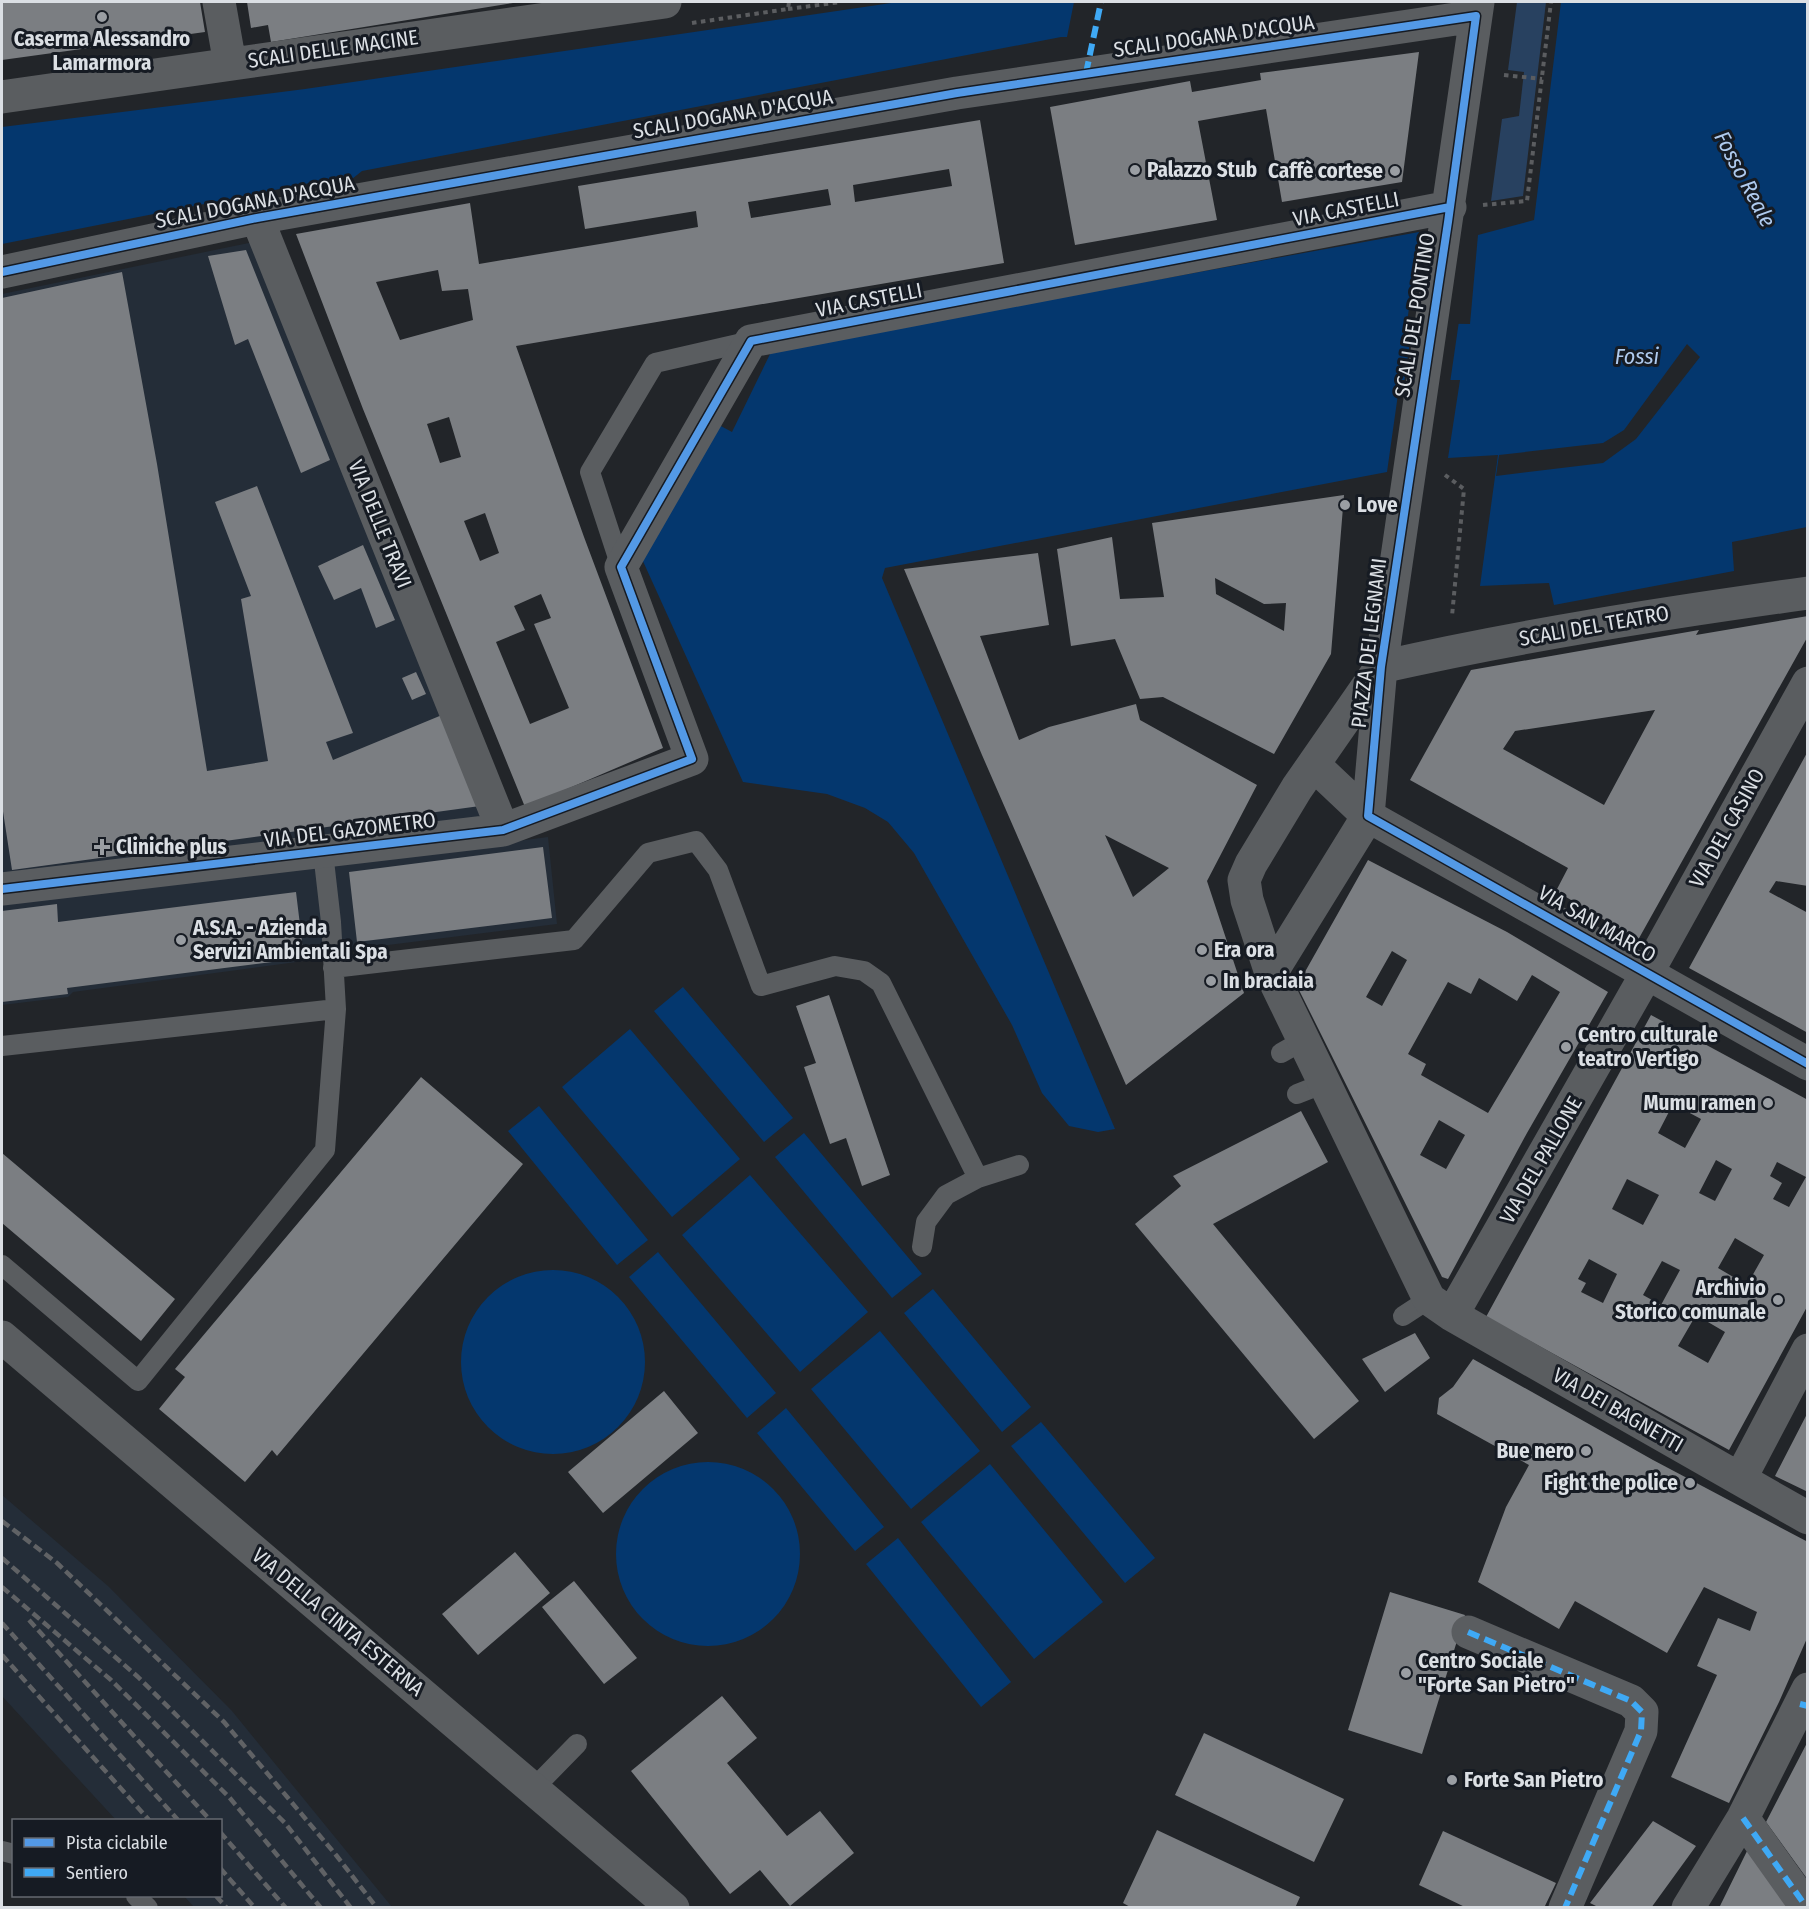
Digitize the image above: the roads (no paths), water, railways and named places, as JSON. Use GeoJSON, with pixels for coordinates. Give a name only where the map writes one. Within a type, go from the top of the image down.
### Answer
{"type":"FeatureCollection","features":[{"type":"Feature","properties":{"kind":"street"},"geometry":{"type":"LineString","coordinates":[[219,2],[230,64]]}},
{"type":"Feature","properties":{"kind":"street","name":"SCALI DELLE MACINE"},"geometry":{"type":"LineString","coordinates":[[2,97],[230,64],[544,10],[665,2]]}},
{"type":"Feature","properties":{"kind":"street","name":"SCALI DEL PONTINO"},"geometry":{"type":"LineString","coordinates":[[1424,473],[1458,213],[1477,9]]}},
{"type":"Feature","properties":{"kind":"street","name":"SCALI DOGANA D'ACQUA"},"geometry":{"type":"LineString","coordinates":[[2,272],[257,218],[957,93],[1477,9]]}},
{"type":"Feature","properties":{"kind":"street","name":"VIA CASTELLI"},"geometry":{"type":"LineString","coordinates":[[751,341],[1458,213]]}},
{"type":"Feature","properties":{"kind":"street","name":"VIA DELLE TRAVI"},"geometry":{"type":"LineString","coordinates":[[257,218],[503,830]]}},
{"type":"Feature","properties":{"kind":"street"},"geometry":{"type":"LineString","coordinates":[[621,567],[751,341]]}},
{"type":"Feature","properties":{"kind":"street","name":"PIAZZA DEI LEGNAMI"},"geometry":{"type":"LineString","coordinates":[[1271,973],[1368,816],[1381,667],[1424,473]]}},
{"type":"Feature","properties":{"kind":"street","name":"VIA DEL GAZOMETRO"},"geometry":{"type":"LineString","coordinates":[[2,888],[503,830],[692,759],[621,567]]}},
{"type":"Feature","properties":{"kind":"street","name":"SCALI DEL TEATRO"},"geometry":{"type":"LineString","coordinates":[[1381,667],[1460,649],[1661,614],[1808,593]]}},
{"type":"Feature","properties":{"kind":"street","name":"PIAZZA DEI LEGNAMI"},"geometry":{"type":"LineString","coordinates":[[1271,973],[1246,900],[1244,880],[1251,864],[1297,788],[1381,667]]}},
{"type":"Feature","properties":{"kind":"street","name":"VIA DEL CASINO"},"geometry":{"type":"LineString","coordinates":[[1647,973],[1808,683]]}},
{"type":"Feature","properties":{"kind":"street"},"geometry":{"type":"LineString","coordinates":[[1314,765],[1368,816]]}},
{"type":"Feature","properties":{"kind":"street","name":"VIA SAN MARCO"},"geometry":{"type":"LineString","coordinates":[[1368,816],[1808,1065]]}},
{"type":"Feature","properties":{"kind":"street"},"geometry":{"type":"LineString","coordinates":[[1271,973],[1293,1046],[1311,1088],[1428,1310]]}},
{"type":"Feature","properties":{"kind":"street","name":"VIA DEL PALLONE"},"geometry":{"type":"LineString","coordinates":[[1428,1310],[1647,973]]}},
{"type":"Feature","properties":{"kind":"street","name":"VIA DEI BAGNETTI"},"geometry":{"type":"LineString","coordinates":[[1428,1310],[1808,1518]]}},
{"type":"Feature","properties":{"kind":"street","name":"VIA DELLA CINTA ESTERNA"},"geometry":{"type":"LineString","coordinates":[[2,1337],[673,1908]]}},
{"type":"Feature","properties":{"kind":"street"},"geometry":{"type":"LineString","coordinates":[[1740,1479],[1808,1350]]}},
{"type":"Feature","properties":{"kind":"street"},"geometry":{"type":"LineString","coordinates":[[1468,1632],[1631,1701],[1642,1712],[1641,1731],[1565,1908]]}},
{"type":"Feature","properties":{"kind":"street"},"geometry":{"type":"LineString","coordinates":[[1688,1908],[1743,1818],[1805,1699]]}},
{"type":"Feature","properties":{"kind":"street"},"geometry":{"type":"LineString","coordinates":[[1743,1818],[1807,1908]]}},
{"type":"Feature","properties":{"kind":"lane"},"geometry":{"type":"LineString","coordinates":[[621,567],[590,472],[655,363],[751,341]]}},
{"type":"Feature","properties":{"kind":"lane"},"geometry":{"type":"LineString","coordinates":[[333,968],[574,940],[648,853],[696,841],[718,870],[761,987],[835,966],[864,971],[881,983],[978,1178]]}},
{"type":"Feature","properties":{"kind":"lane"},"geometry":{"type":"LineString","coordinates":[[2,1265],[138,1381],[325,1150],[336,1010],[323,852]]}},
{"type":"Feature","properties":{"kind":"lane"},"geometry":{"type":"LineString","coordinates":[[2,1046],[336,1010]]}},
{"type":"Feature","properties":{"kind":"lane"},"geometry":{"type":"LineString","coordinates":[[922,1247],[926,1222],[946,1195],[978,1178],[1019,1165]]}},
{"type":"Feature","properties":{"kind":"lane"},"geometry":{"type":"LineString","coordinates":[[534,1788],[577,1744]]}},
{"type":"Feature","properties":{"kind":"lane"},"geometry":{"type":"LineString","coordinates":[[137,1897],[148,1908]]}},
{"type":"Feature","properties":{"kind":"water"},"geometry":{"type":"Polygon","coordinates":[[[898,2],[1074,2],[1067,37],[362,171],[352,179],[330,179],[2,244],[2,127],[305,89],[898,2]]]}},
{"type":"Feature","properties":{"kind":"water","name":"Fossi"},"geometry":{"type":"Polygon","coordinates":[[[1561,2],[1807,2],[1807,527],[1732,542],[1734,571],[1554,605],[1549,583],[1480,586],[1498,455],[1448,458],[1460,380],[1400,380],[1387,472],[885,568],[882,578],[1115,1129],[1098,1132],[1069,1126],[1042,1093],[1012,1025],[914,853],[888,822],[865,808],[827,794],[743,782],[642,559],[719,425],[732,432],[772,350],[1419,232],[1407,323],[1470,324],[1478,235],[1534,220],[1561,2]]]}},
{"type":"Feature","properties":{"kind":"water"},"geometry":{"type":"Polygon","coordinates":[[[683,987],[793,1118],[764,1142],[654,1011],[683,987]]]}},
{"type":"Feature","properties":{"kind":"water"},"geometry":{"type":"Polygon","coordinates":[[[630,1029],[740,1159],[672,1217],[562,1087],[630,1029]]]}},
{"type":"Feature","properties":{"kind":"water"},"geometry":{"type":"Polygon","coordinates":[[[539,1106],[648,1240],[617,1265],[508,1131],[539,1106]]]}},
{"type":"Feature","properties":{"kind":"water"},"geometry":{"type":"Polygon","coordinates":[[[804,1133],[922,1274],[892,1298],[775,1157],[804,1133]]]}},
{"type":"Feature","properties":{"kind":"water"},"geometry":{"type":"Polygon","coordinates":[[[750,1175],[868,1312],[800,1372],[682,1235],[750,1175]]]}},
{"type":"Feature","properties":{"kind":"water"},"geometry":{"type":"Polygon","coordinates":[[[658,1252],[776,1393],[747,1418],[629,1277],[658,1252]]]}},
{"type":"Feature","properties":{"kind":"water"},"geometry":{"type":"Polygon","coordinates":[[[553,1270],[571,1271],[588,1277],[604,1285],[618,1297],[630,1311],[638,1327],[644,1344],[644,1380],[638,1397],[630,1413],[618,1427],[604,1439],[588,1447],[571,1453],[553,1454],[535,1453],[518,1447],[502,1439],[488,1427],[476,1413],[468,1397],[462,1380],[461,1362],[462,1344],[468,1327],[476,1311],[488,1297],[502,1285],[518,1277],[535,1271],[553,1270]]]}},
{"type":"Feature","properties":{"kind":"water"},"geometry":{"type":"Polygon","coordinates":[[[933,1289],[1031,1407],[1002,1432],[904,1313],[933,1289]]]}},
{"type":"Feature","properties":{"kind":"water"},"geometry":{"type":"Polygon","coordinates":[[[880,1331],[980,1451],[911,1509],[811,1389],[880,1331]]]}},
{"type":"Feature","properties":{"kind":"water"},"geometry":{"type":"Polygon","coordinates":[[[786,1408],[884,1527],[855,1551],[757,1433],[786,1408]]]}},
{"type":"Feature","properties":{"kind":"water"},"geometry":{"type":"Polygon","coordinates":[[[1041,1422],[1155,1558],[1125,1583],[1011,1446],[1041,1422]]]}},
{"type":"Feature","properties":{"kind":"water"},"geometry":{"type":"Polygon","coordinates":[[[708,1462],[726,1463],[743,1469],[759,1477],[773,1489],[785,1503],[793,1519],[799,1536],[799,1572],[793,1589],[785,1605],[773,1619],[759,1631],[743,1639],[726,1645],[708,1646],[690,1645],[673,1639],[657,1631],[643,1619],[631,1605],[623,1589],[617,1572],[616,1554],[617,1536],[623,1519],[631,1503],[643,1489],[657,1477],[673,1469],[690,1463],[708,1462]]]}},
{"type":"Feature","properties":{"kind":"water"},"geometry":{"type":"Polygon","coordinates":[[[990,1464],[1103,1602],[1034,1659],[921,1522],[990,1464]]]}},
{"type":"Feature","properties":{"kind":"water"},"geometry":{"type":"Polygon","coordinates":[[[898,1538],[1011,1682],[981,1707],[866,1564],[898,1538]]]}},
{"type":"Feature","properties":{"kind":"railway"},"geometry":{"type":"LineString","coordinates":[[2,1521],[57,1563],[224,1722],[336,1855],[377,1908]]}},
{"type":"Feature","properties":{"kind":"railway"},"geometry":{"type":"LineString","coordinates":[[2,1558],[138,1677],[285,1823],[351,1908]]}},
{"type":"Feature","properties":{"kind":"railway"},"geometry":{"type":"LineString","coordinates":[[2,1587],[111,1680],[229,1797],[321,1908]]}},
{"type":"Feature","properties":{"kind":"railway"},"geometry":{"type":"LineString","coordinates":[[29,1620],[209,1819]]}},
{"type":"Feature","properties":{"kind":"railway"},"geometry":{"type":"LineString","coordinates":[[2,1623],[177,1819]]}},
{"type":"Feature","properties":{"kind":"railway"},"geometry":{"type":"LineString","coordinates":[[2,1655],[148,1819]]}},
{"type":"Feature","properties":{"kind":"railway"},"geometry":{"type":"LineString","coordinates":[[222,1834],[286,1908]]}},
{"type":"Feature","properties":{"kind":"railway"},"geometry":{"type":"LineString","coordinates":[[222,1870],[255,1908]]}},
{"type":"Feature","properties":{"kind":"railway"},"geometry":{"type":"LineString","coordinates":[[217,1897],[227,1908]]}},
{"type":"Feature","properties":{"kind":"place","name":"Caserma Alessandro Lamarmora"},"geometry":{"type":"Point","coordinates":[102,17]}},
{"type":"Feature","properties":{"kind":"place","name":"Palazzo Stub"},"geometry":{"type":"Point","coordinates":[1135,170]}},
{"type":"Feature","properties":{"kind":"place","name":"Caffè cortese"},"geometry":{"type":"Point","coordinates":[1395,171]}},
{"type":"Feature","properties":{"kind":"place","name":"Love"},"geometry":{"type":"Point","coordinates":[1345,505]}},
{"type":"Feature","properties":{"kind":"place","name":"Cliniche plus"},"geometry":{"type":"Point","coordinates":[102,847]}},
{"type":"Feature","properties":{"kind":"place","name":"A.S.A. - Azienda Servizi Ambientali Spa"},"geometry":{"type":"Point","coordinates":[181,940]}},
{"type":"Feature","properties":{"kind":"place","name":"Era ora"},"geometry":{"type":"Point","coordinates":[1202,950]}},
{"type":"Feature","properties":{"kind":"place","name":"In braciaia"},"geometry":{"type":"Point","coordinates":[1211,981]}},
{"type":"Feature","properties":{"kind":"place","name":"Centro culturale teatro Vertigo"},"geometry":{"type":"Point","coordinates":[1566,1047]}},
{"type":"Feature","properties":{"kind":"place","name":"Mumu ramen"},"geometry":{"type":"Point","coordinates":[1768,1103]}},
{"type":"Feature","properties":{"kind":"place","name":"Archivio Storico comunale"},"geometry":{"type":"Point","coordinates":[1778,1300]}},
{"type":"Feature","properties":{"kind":"place","name":"Bue nero"},"geometry":{"type":"Point","coordinates":[1586,1451]}},
{"type":"Feature","properties":{"kind":"place","name":"Fight the police"},"geometry":{"type":"Point","coordinates":[1690,1483]}},
{"type":"Feature","properties":{"kind":"place","name":"Centro Sociale \"Forte San Pietro\""},"geometry":{"type":"Point","coordinates":[1406,1673]}},
{"type":"Feature","properties":{"kind":"place","name":"Forte San Pietro"},"geometry":{"type":"Point","coordinates":[1452,1780]}},
{"type":"Feature","properties":{"kind":"water label","name":"Fosso Reale"},"geometry":{"type":"Point","coordinates":[1745,179]}}]}
